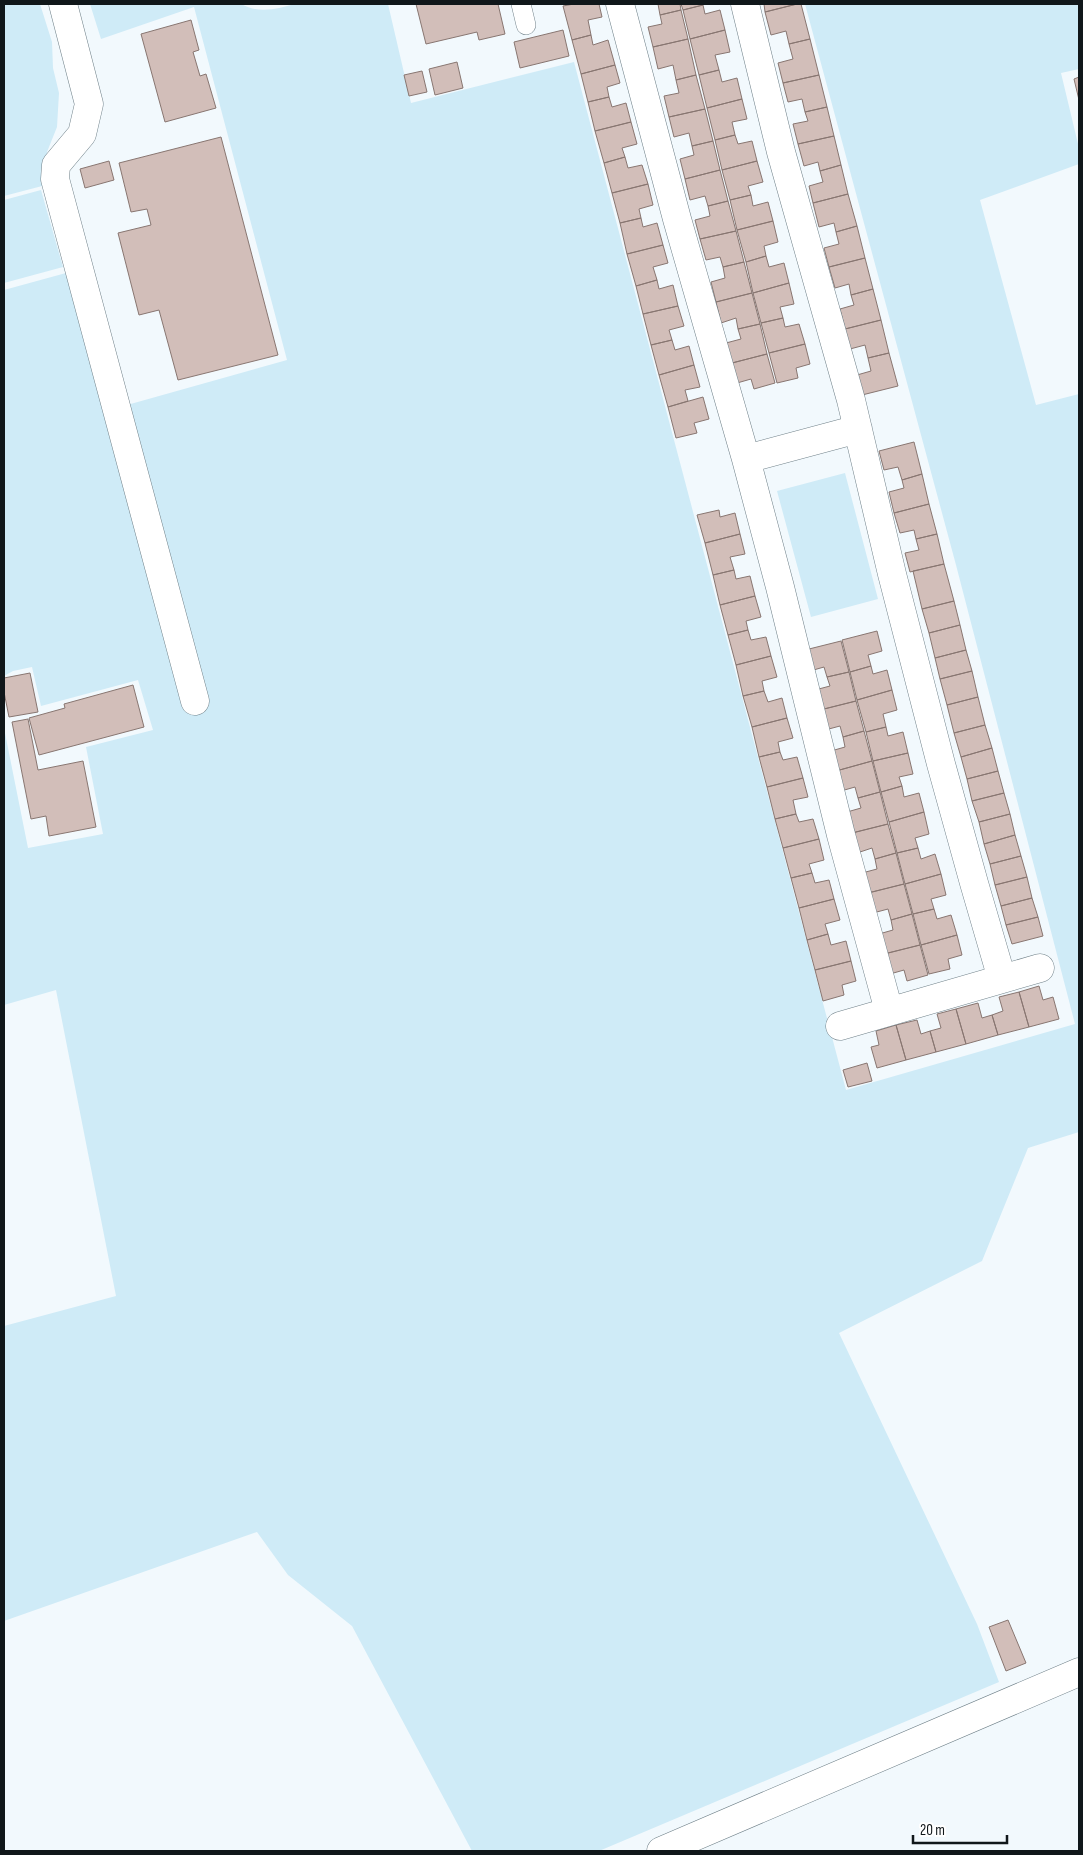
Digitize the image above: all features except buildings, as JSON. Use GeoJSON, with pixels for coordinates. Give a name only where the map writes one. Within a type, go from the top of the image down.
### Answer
{"type":"FeatureCollection","features":[{"type":"Feature","properties":{"kind":"street"},"geometry":{"type":"LineString","coordinates":[[64,4],[90,104],[82,134],[56,165],[55,179],[195,701]]}},
{"type":"Feature","properties":{"kind":"street"},"geometry":{"type":"LineString","coordinates":[[620,4],[677,219],[746,459],[780,587],[841,835],[889,1011]]}},
{"type":"Feature","properties":{"kind":"street"},"geometry":{"type":"LineString","coordinates":[[745,4],[781,152],[858,429],[892,574],[941,764],[1002,979]]}},
{"type":"Feature","properties":{"kind":"street"},"geometry":{"type":"LineString","coordinates":[[746,459],[858,429]]}},
{"type":"Feature","properties":{"kind":"street"},"geometry":{"type":"LineString","coordinates":[[840,1026],[1040,968]]}},
{"type":"Feature","properties":{"kind":"street"},"geometry":{"type":"LineString","coordinates":[[661,1851],[1079,1672]]}},
{"type":"Feature","properties":{"kind":"lane"},"geometry":{"type":"LineString","coordinates":[[521,4],[526,25]]}},
{"type":"Feature","properties":{"kind":"shaded area"},"geometry":{"type":"Polygon","coordinates":[[[4,4],[40,4],[52,42],[53,68],[59,93],[57,127],[47,152],[46,185],[4,196],[4,4]]]}},
{"type":"Feature","properties":{"kind":"shaded area"},"geometry":{"type":"Polygon","coordinates":[[[90,4],[241,4],[261,10],[295,4],[388,4],[411,103],[574,62],[846,1090],[1075,1024],[956,565],[805,4],[1079,4],[1079,69],[1061,73],[1079,148],[1079,164],[980,200],[1036,405],[1079,394],[1079,1132],[1028,1148],[982,1261],[839,1333],[977,1624],[999,1682],[599,1851],[472,1851],[352,1626],[288,1575],[257,1532],[4,1621],[4,1326],[116,1296],[56,990],[4,1005],[4,728],[28,848],[103,834],[86,747],[153,730],[138,680],[41,706],[32,667],[13,671],[4,676],[4,290],[66,273],[118,466],[127,405],[287,360],[194,7],[101,39],[90,4]]]}},
{"type":"Feature","properties":{"kind":"shaded area"},"geometry":{"type":"Polygon","coordinates":[[[41,190],[63,267],[4,283],[4,200],[41,190]]]}},
{"type":"Feature","properties":{"kind":"shaded area"},"geometry":{"type":"Polygon","coordinates":[[[845,473],[878,599],[811,617],[777,491],[845,473]]]}}]}
